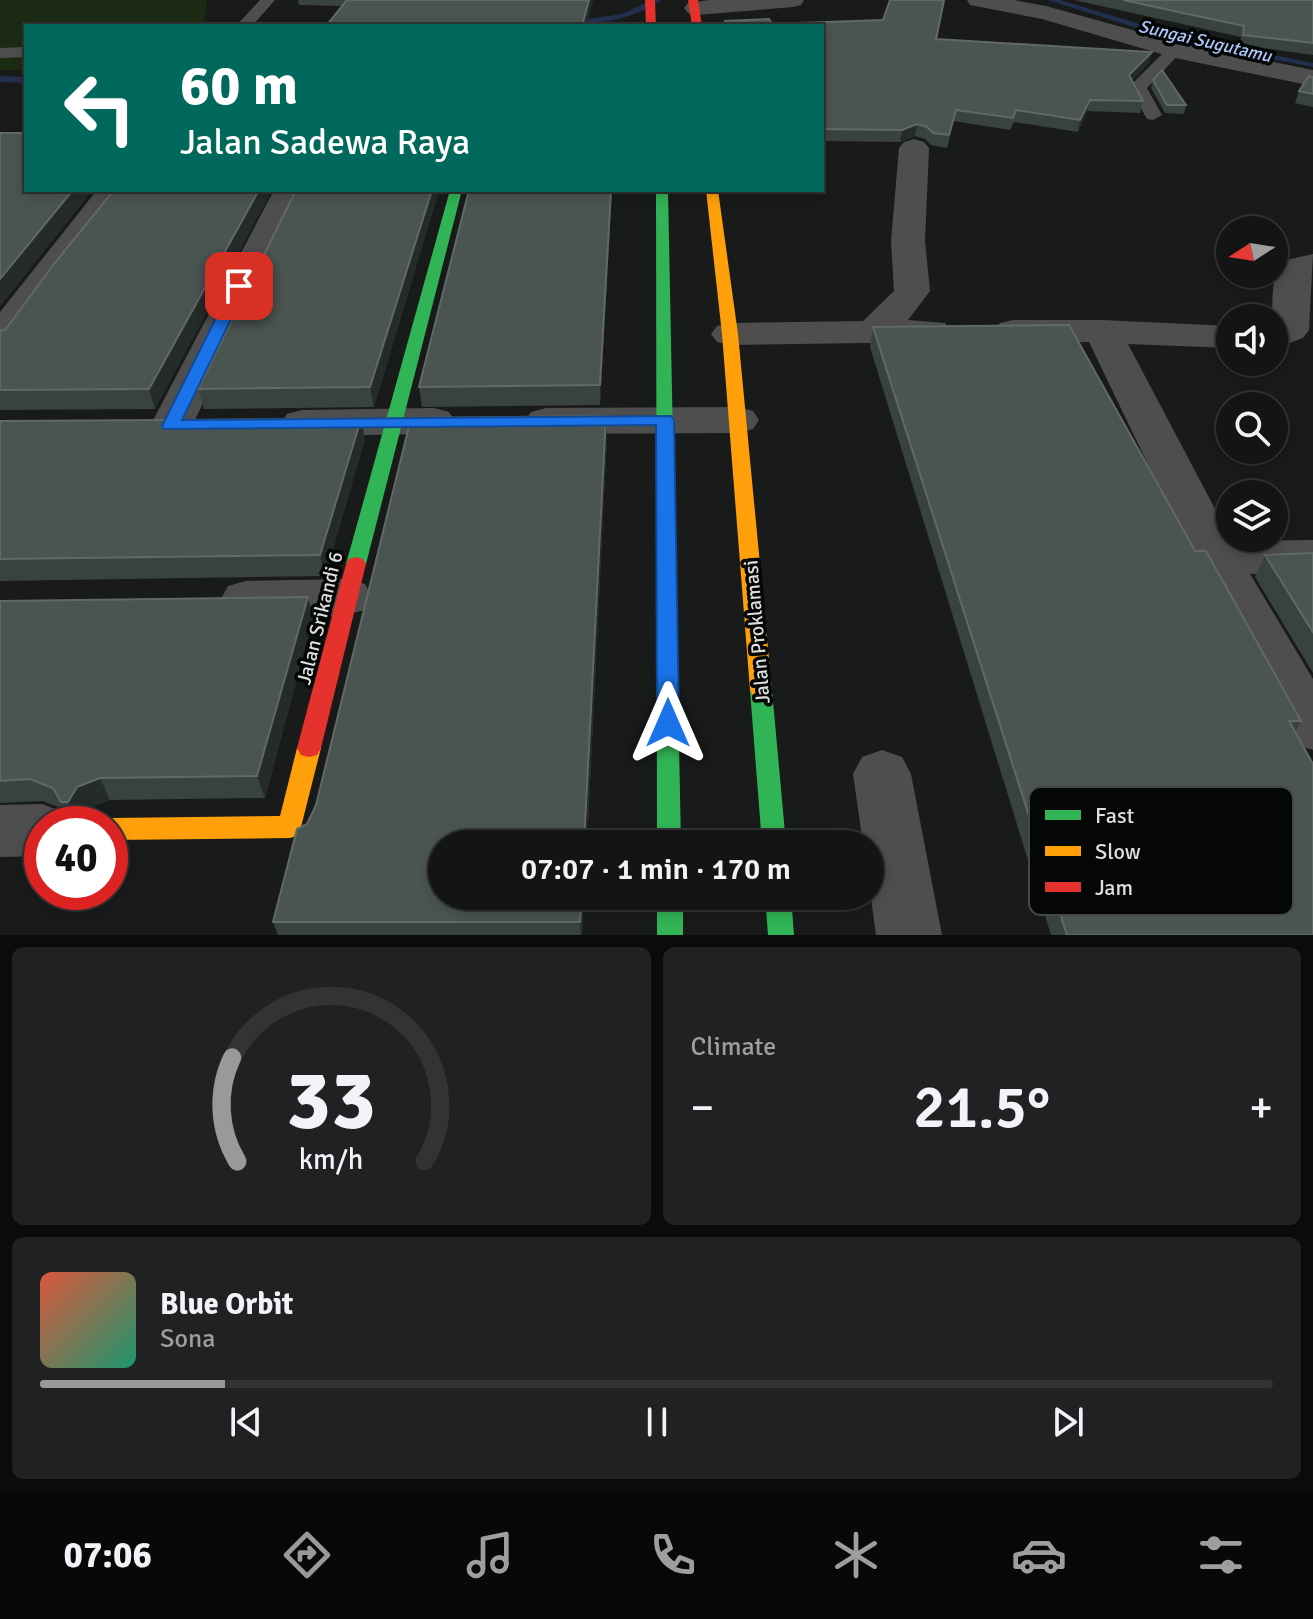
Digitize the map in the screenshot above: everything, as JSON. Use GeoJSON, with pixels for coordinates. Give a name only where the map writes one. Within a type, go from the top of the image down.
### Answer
{"type":"FeatureCollection","features":[{"type":"Feature","properties":{"kind":"street"},"geometry":{"type":"LineString","coordinates":[[695,9],[793,0]]}},
{"type":"Feature","properties":{"kind":"street"},"geometry":{"type":"LineString","coordinates":[[978,0],[1046,13],[1175,50],[1313,78]]}},
{"type":"Feature","properties":{"kind":"street"},"geometry":{"type":"LineString","coordinates":[[874,331],[904,304],[912,291],[908,241],[914,148]]}},
{"type":"Feature","properties":{"kind":"street"},"geometry":{"type":"LineString","coordinates":[[0,338],[46,274],[112,192]]}},
{"type":"Feature","properties":{"kind":"street"},"geometry":{"type":"LineString","coordinates":[[171,426],[289,192]]}},
{"type":"Feature","properties":{"kind":"street","name":"Jalan Srikandi 6"},"geometry":{"type":"LineString","coordinates":[[128,829],[290,827],[436,255],[455,192]]}},
{"type":"Feature","properties":{"kind":"street"},"geometry":{"type":"LineString","coordinates":[[662,192],[669,830]]}},
{"type":"Feature","properties":{"kind":"street","name":"Jalan Proklamasi"},"geometry":{"type":"LineString","coordinates":[[712,192],[730,334],[773,830]]}},
{"type":"Feature","properties":{"kind":"street"},"geometry":{"type":"LineString","coordinates":[[1288,331],[1294,268],[1313,264]]}},
{"type":"Feature","properties":{"kind":"street"},"geometry":{"type":"LineString","coordinates":[[1102,331],[1217,558],[1313,728]]}},
{"type":"Feature","properties":{"kind":"street"},"geometry":{"type":"LineString","coordinates":[[730,334],[1102,331],[1216,336]]}},
{"type":"Feature","properties":{"kind":"street"},"geometry":{"type":"LineString","coordinates":[[261,424],[738,420]]}},
{"type":"Feature","properties":{"kind":"street"},"geometry":{"type":"LineString","coordinates":[[127,426],[216,425]]}},
{"type":"Feature","properties":{"kind":"street"},"geometry":{"type":"LineString","coordinates":[[1217,558],[1313,556]]}},
{"type":"Feature","properties":{"kind":"street"},"geometry":{"type":"LineString","coordinates":[[205,599],[347,597]]}},
{"type":"Feature","properties":{"kind":"street"},"geometry":{"type":"LineString","coordinates":[[882,774],[909,935]]}},
{"type":"Feature","properties":{"kind":"street"},"geometry":{"type":"LineString","coordinates":[[0,831],[24,830]]}},
{"type":"Feature","properties":{"kind":"street"},"geometry":{"type":"LineString","coordinates":[[670,910],[670,935]]}},
{"type":"Feature","properties":{"kind":"street"},"geometry":{"type":"LineString","coordinates":[[779,910],[781,935]]}},
{"type":"Feature","properties":{"kind":"lane"},"geometry":{"type":"LineString","coordinates":[[246,24],[268,0]]}},
{"type":"Feature","properties":{"kind":"lane"},"geometry":{"type":"LineString","coordinates":[[1153,115],[1138,87],[1175,50]]}},
{"type":"Feature","properties":{"kind":"lane"},"geometry":{"type":"LineString","coordinates":[[0,53],[24,52]]}},
{"type":"Feature","properties":{"kind":"green space"},"geometry":{"type":"Polygon","coordinates":[[[0,0],[207,0],[204,21],[200,24],[24,24],[24,70],[0,70],[0,0]]]}},
{"type":"Feature","properties":{"kind":"building"},"geometry":{"type":"Polygon","coordinates":[[[347,0],[589,0],[583,24],[328,24],[347,0]]]}},
{"type":"Feature","properties":{"kind":"building"},"geometry":{"type":"Polygon","coordinates":[[[890,0],[944,0],[936,39],[1152,52],[1129,75],[1143,101],[1090,100],[1080,120],[1016,110],[1013,118],[956,110],[949,135],[933,133],[917,124],[902,130],[824,129],[824,24],[772,24],[883,20],[890,0]]]}},
{"type":"Feature","properties":{"kind":"building"},"geometry":{"type":"Polygon","coordinates":[[[1123,0],[1313,0],[1313,43],[1243,35],[1244,26],[1123,0]]]}},
{"type":"Feature","properties":{"kind":"building"},"geometry":{"type":"Polygon","coordinates":[[[769,19],[772,24],[727,24],[725,21],[769,19]]]}},
{"type":"Feature","properties":{"kind":"building"},"geometry":{"type":"Polygon","coordinates":[[[1162,70],[1186,105],[1167,105],[1153,80],[1162,70]]]}},
{"type":"Feature","properties":{"kind":"building"},"geometry":{"type":"Polygon","coordinates":[[[1309,76],[1313,77],[1313,94],[1299,91],[1309,76]]]}},
{"type":"Feature","properties":{"kind":"building"},"geometry":{"type":"Polygon","coordinates":[[[0,133],[24,133],[24,192],[71,192],[0,279],[0,133]]]}},
{"type":"Feature","properties":{"kind":"building"},"geometry":{"type":"Polygon","coordinates":[[[112,192],[258,192],[149,389],[0,390],[0,331],[6,329],[112,192]]]}},
{"type":"Feature","properties":{"kind":"building"},"geometry":{"type":"Polygon","coordinates":[[[295,192],[431,192],[370,387],[198,389],[295,192]]]}},
{"type":"Feature","properties":{"kind":"building"},"geometry":{"type":"Polygon","coordinates":[[[468,192],[611,192],[600,385],[419,387],[468,192]]]}},
{"type":"Feature","properties":{"kind":"building"},"geometry":{"type":"Polygon","coordinates":[[[1069,325],[1195,551],[1206,551],[1301,721],[1289,721],[1313,764],[1313,935],[1067,935],[1061,915],[1293,915],[1293,787],[1029,787],[1029,816],[873,327],[1069,325]]]}},
{"type":"Feature","properties":{"kind":"building"},"geometry":{"type":"Polygon","coordinates":[[[606,416],[585,830],[428,830],[428,910],[581,910],[580,922],[273,922],[297,829],[307,824],[316,805],[411,418],[606,416]]]}},
{"type":"Feature","properties":{"kind":"building"},"geometry":{"type":"Polygon","coordinates":[[[361,419],[320,555],[0,559],[0,421],[361,419]]]}},
{"type":"Feature","properties":{"kind":"building"},"geometry":{"type":"Polygon","coordinates":[[[1313,553],[1313,632],[1265,555],[1313,553]]]}},
{"type":"Feature","properties":{"kind":"building"},"geometry":{"type":"Polygon","coordinates":[[[308,597],[257,776],[100,778],[77,787],[68,802],[61,802],[53,788],[30,779],[0,781],[0,601],[308,597]]]}},
{"type":"Feature","properties":{"kind":"waterway","name":"Sungai Sugutamu"},"geometry":{"type":"LineString","coordinates":[[558,24],[624,16],[658,0]]}},
{"type":"Feature","properties":{"kind":"waterway","name":"Sungai Sugutamu"},"geometry":{"type":"LineString","coordinates":[[1052,0],[1175,37],[1313,65]]}},
{"type":"Feature","properties":{"kind":"waterway","name":"Sungai Sugutamu"},"geometry":{"type":"LineString","coordinates":[[0,79],[24,80]]}},
{"type":"Feature","properties":{"kind":"traffic: fast"},"geometry":{"type":"LineString","coordinates":[[356,564],[455,192]]}},
{"type":"Feature","properties":{"kind":"traffic: fast"},"geometry":{"type":"LineString","coordinates":[[662,192],[669,830]]}},
{"type":"Feature","properties":{"kind":"traffic: fast"},"geometry":{"type":"LineString","coordinates":[[761,690],[773,830]]}},
{"type":"Feature","properties":{"kind":"traffic: fast"},"geometry":{"type":"LineString","coordinates":[[670,910],[670,935]]}},
{"type":"Feature","properties":{"kind":"traffic: fast"},"geometry":{"type":"LineString","coordinates":[[779,910],[781,935]]}},
{"type":"Feature","properties":{"kind":"traffic: slow"},"geometry":{"type":"LineString","coordinates":[[712,192],[730,334],[761,690]]}},
{"type":"Feature","properties":{"kind":"traffic: slow"},"geometry":{"type":"LineString","coordinates":[[128,829],[290,827],[309,748]]}},
{"type":"Feature","properties":{"kind":"traffic: jam"},"geometry":{"type":"LineString","coordinates":[[650,0],[651,24]]}},
{"type":"Feature","properties":{"kind":"traffic: jam"},"geometry":{"type":"LineString","coordinates":[[693,0],[697,24]]}},
{"type":"Feature","properties":{"kind":"traffic: jam"},"geometry":{"type":"LineString","coordinates":[[309,748],[356,564]]}},
{"type":"Feature","properties":{"kind":"route"},"geometry":{"type":"LineString","coordinates":[[239,286],[171,426],[665,420],[668,723]]}}]}
